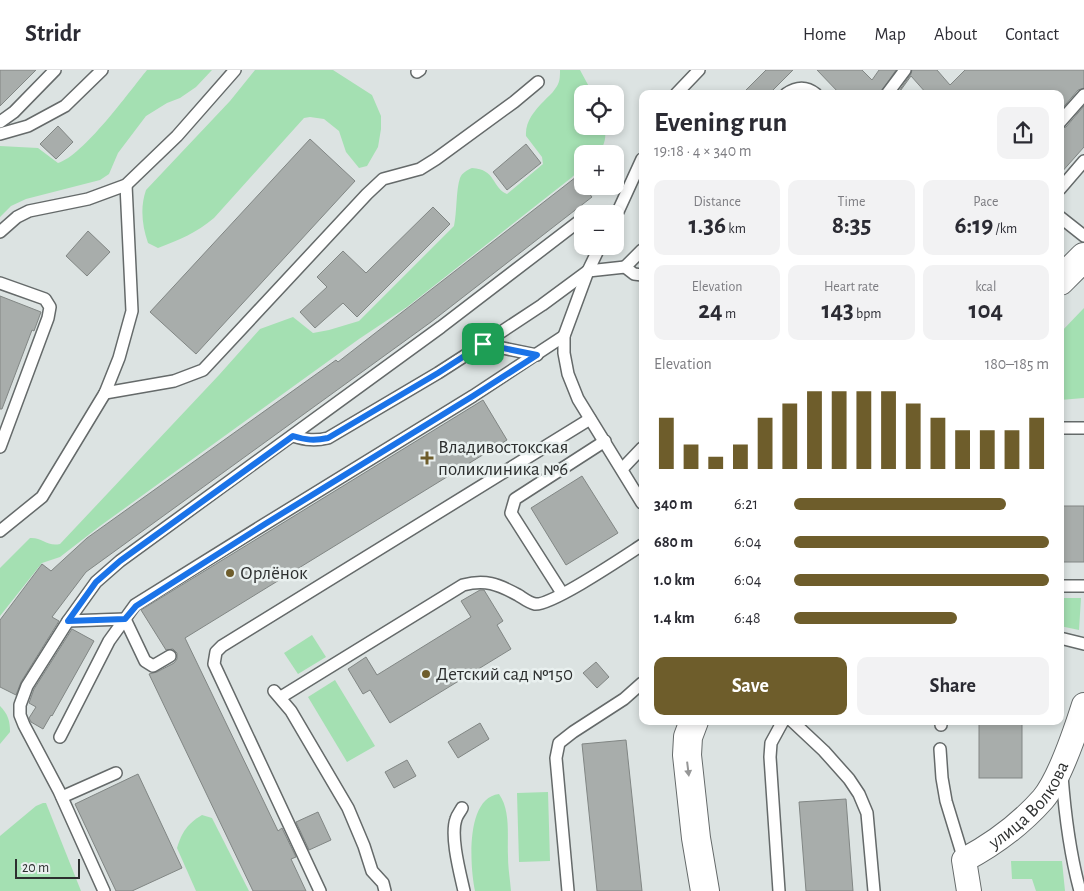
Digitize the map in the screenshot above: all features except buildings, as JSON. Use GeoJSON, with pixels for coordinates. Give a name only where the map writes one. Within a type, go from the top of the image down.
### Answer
{"type":"FeatureCollection","features":[{"type":"Feature","properties":{"kind":"main road"},"geometry":{"type":"LineString","coordinates":[[1064,278],[1084,257]]}},
{"type":"Feature","properties":{"kind":"main road"},"geometry":{"type":"LineString","coordinates":[[692,725],[688,737],[686,755],[696,838],[705,891]]}},
{"type":"Feature","properties":{"kind":"street","name":"улица Волкова"},"geometry":{"type":"LineString","coordinates":[[969,891],[964,860],[1002,838],[1043,799],[1061,767],[1084,704]]}},
{"type":"Feature","properties":{"kind":"lane"},"geometry":{"type":"LineString","coordinates":[[0,122],[14,112],[54,70]]}},
{"type":"Feature","properties":{"kind":"lane"},"geometry":{"type":"LineString","coordinates":[[0,134],[28,126],[65,106],[102,70]]}},
{"type":"Feature","properties":{"kind":"lane"},"geometry":{"type":"LineString","coordinates":[[0,232],[17,217],[29,211],[88,199],[126,185],[177,136],[235,70]]}},
{"type":"Feature","properties":{"kind":"lane"},"geometry":{"type":"LineString","coordinates":[[680,90],[700,70]]}},
{"type":"Feature","properties":{"kind":"lane"},"geometry":{"type":"LineString","coordinates":[[891,90],[905,70]]}},
{"type":"Feature","properties":{"kind":"lane"},"geometry":{"type":"LineString","coordinates":[[105,393],[174,381],[203,370],[383,180],[420,169],[436,159],[514,102],[538,82]]}},
{"type":"Feature","properties":{"kind":"lane"},"geometry":{"type":"LineString","coordinates":[[795,90],[799,88],[809,90]]}},
{"type":"Feature","properties":{"kind":"lane"},"geometry":{"type":"LineString","coordinates":[[1064,118],[1084,95]]}},
{"type":"Feature","properties":{"kind":"lane"},"geometry":{"type":"LineString","coordinates":[[1064,184],[1084,161]]}},
{"type":"Feature","properties":{"kind":"lane"},"geometry":{"type":"LineString","coordinates":[[621,205],[639,166]]}},
{"type":"Feature","properties":{"kind":"lane"},"geometry":{"type":"LineString","coordinates":[[0,531],[42,497],[105,393],[118,358],[132,311],[126,185]]}},
{"type":"Feature","properties":{"kind":"lane"},"geometry":{"type":"LineString","coordinates":[[1064,220],[1084,236]]}},
{"type":"Feature","properties":{"kind":"lane"},"geometry":{"type":"LineString","coordinates":[[104,891],[62,797],[20,715],[20,705],[27,686],[68,621],[96,582],[120,561],[441,327],[574,225]]}},
{"type":"Feature","properties":{"kind":"lane"},"geometry":{"type":"LineString","coordinates":[[293,436],[316,441],[328,438],[438,373],[542,306],[588,271],[625,267],[639,253]]}},
{"type":"Feature","properties":{"kind":"lane"},"geometry":{"type":"LineString","coordinates":[[596,255],[564,336],[564,353],[568,374],[578,399],[639,498]]}},
{"type":"Feature","properties":{"kind":"lane"},"geometry":{"type":"LineString","coordinates":[[625,267],[634,274],[639,275]]}},
{"type":"Feature","properties":{"kind":"lane"},"geometry":{"type":"LineString","coordinates":[[0,283],[45,299],[50,307],[48,318],[0,447]]}},
{"type":"Feature","properties":{"kind":"lane"},"geometry":{"type":"LineString","coordinates":[[60,737],[109,641],[136,606],[473,396],[564,336]]}},
{"type":"Feature","properties":{"kind":"lane"},"geometry":{"type":"LineString","coordinates":[[483,344],[537,355]]}},
{"type":"Feature","properties":{"kind":"lane"},"geometry":{"type":"LineString","coordinates":[[320,891],[214,664],[216,652],[230,641],[590,419]]}},
{"type":"Feature","properties":{"kind":"lane"},"geometry":{"type":"LineString","coordinates":[[1064,428],[1084,428]]}},
{"type":"Feature","properties":{"kind":"lane"},"geometry":{"type":"LineString","coordinates":[[562,593],[511,513],[512,506],[515,499],[605,441]]}},
{"type":"Feature","properties":{"kind":"lane"},"geometry":{"type":"LineString","coordinates":[[622,469],[639,451]]}},
{"type":"Feature","properties":{"kind":"lane"},"geometry":{"type":"LineString","coordinates":[[385,891],[383,883],[372,872],[364,846],[348,808],[291,711],[278,694],[463,585],[486,581],[534,604],[544,603],[639,547]]}},
{"type":"Feature","properties":{"kind":"lane"},"geometry":{"type":"LineString","coordinates":[[1064,586],[1084,586]]}},
{"type":"Feature","properties":{"kind":"lane"},"geometry":{"type":"LineString","coordinates":[[68,621],[125,619]]}},
{"type":"Feature","properties":{"kind":"lane"},"geometry":{"type":"LineString","coordinates":[[125,619],[145,661],[153,666],[170,656]]}},
{"type":"Feature","properties":{"kind":"lane"},"geometry":{"type":"LineString","coordinates":[[1064,639],[1084,644]]}},
{"type":"Feature","properties":{"kind":"lane"},"geometry":{"type":"LineString","coordinates":[[568,891],[556,758],[559,743],[624,699],[639,686]]}},
{"type":"Feature","properties":{"kind":"lane"},"geometry":{"type":"LineString","coordinates":[[779,891],[770,757],[772,743],[781,725]]}},
{"type":"Feature","properties":{"kind":"lane"},"geometry":{"type":"LineString","coordinates":[[796,725],[824,751],[849,779],[859,794],[867,813],[874,891]]}},
{"type":"Feature","properties":{"kind":"lane"},"geometry":{"type":"LineString","coordinates":[[940,749],[946,801],[964,860]]}},
{"type":"Feature","properties":{"kind":"lane"},"geometry":{"type":"LineString","coordinates":[[1061,767],[1073,866],[1080,891]]}},
{"type":"Feature","properties":{"kind":"lane"},"geometry":{"type":"LineString","coordinates":[[62,797],[116,773]]}},
{"type":"Feature","properties":{"kind":"lane"},"geometry":{"type":"LineString","coordinates":[[462,808],[456,820],[454,838],[464,891]]}},
{"type":"Feature","properties":{"kind":"green space"},"geometry":{"type":"Polygon","coordinates":[[[147,70],[212,70],[196,87],[146,116],[118,153],[109,174],[100,180],[26,199],[11,206],[0,217],[0,146],[38,148],[58,163],[68,158],[80,149],[105,122],[147,70]]]}},
{"type":"Feature","properties":{"kind":"green space"},"geometry":{"type":"Polygon","coordinates":[[[255,70],[333,70],[372,95],[381,116],[381,129],[378,147],[367,166],[359,168],[346,152],[339,131],[324,119],[304,118],[214,218],[187,236],[158,248],[148,243],[142,216],[146,190],[230,101],[255,70]]]}},
{"type":"Feature","properties":{"kind":"green space"},"geometry":{"type":"Polygon","coordinates":[[[560,70],[580,70],[588,85],[574,85],[574,135],[605,135],[603,145],[574,145],[574,175],[407,307],[359,339],[60,557],[42,563],[0,616],[0,568],[30,538],[55,545],[60,544],[260,329],[293,317],[313,333],[359,321],[454,226],[459,183],[463,173],[472,168],[480,169],[490,175],[499,188],[507,194],[543,164],[542,157],[526,136],[526,131],[534,113],[557,87],[560,70]]]}},
{"type":"Feature","properties":{"kind":"green space"},"geometry":{"type":"Polygon","coordinates":[[[1084,308],[1084,398],[1064,400],[1064,329],[1084,308]]]}},
{"type":"Feature","properties":{"kind":"green space"},"geometry":{"type":"Polygon","coordinates":[[[1064,598],[1081,598],[1079,630],[1064,627],[1064,598]]]}},
{"type":"Feature","properties":{"kind":"green space"},"geometry":{"type":"Polygon","coordinates":[[[312,635],[326,657],[298,674],[284,653],[312,635]]]}},
{"type":"Feature","properties":{"kind":"green space"},"geometry":{"type":"Polygon","coordinates":[[[335,680],[375,746],[347,762],[308,697],[335,680]]]}},
{"type":"Feature","properties":{"kind":"green space"},"geometry":{"type":"Polygon","coordinates":[[[0,706],[8,718],[10,732],[0,744],[0,706]]]}},
{"type":"Feature","properties":{"kind":"green space"},"geometry":{"type":"Polygon","coordinates":[[[548,792],[550,861],[519,862],[517,793],[548,792]]]}},
{"type":"Feature","properties":{"kind":"green space"},"geometry":{"type":"Polygon","coordinates":[[[499,794],[507,816],[508,865],[511,891],[475,891],[471,851],[475,820],[480,807],[488,798],[499,794]]]}},
{"type":"Feature","properties":{"kind":"green space"},"geometry":{"type":"Polygon","coordinates":[[[46,803],[81,891],[0,891],[0,836],[36,806],[46,803]]]}},
{"type":"Feature","properties":{"kind":"green space"},"geometry":{"type":"Polygon","coordinates":[[[202,815],[212,818],[249,891],[196,891],[177,848],[186,829],[202,815]]]}},
{"type":"Feature","properties":{"kind":"green space"},"geometry":{"type":"Polygon","coordinates":[[[1011,861],[1062,861],[1065,891],[1036,891],[1032,879],[1012,879],[1011,861]]]}},
{"type":"Feature","properties":{"kind":"place","name":"Владивостокская поликлиника №6"},"geometry":{"type":"Point","coordinates":[427,458]}},
{"type":"Feature","properties":{"kind":"place","name":"Орлёнок"},"geometry":{"type":"Point","coordinates":[230,573]}},
{"type":"Feature","properties":{"kind":"place","name":"Детский сад №150"},"geometry":{"type":"Point","coordinates":[426,674]}},
{"type":"Feature","properties":{"kind":"route"},"geometry":{"type":"LineString","coordinates":[[483,344],[537,355],[153,595],[136,606],[125,619],[68,621],[96,582],[120,561],[293,436],[316,441],[328,438],[483,344]]}}]}
